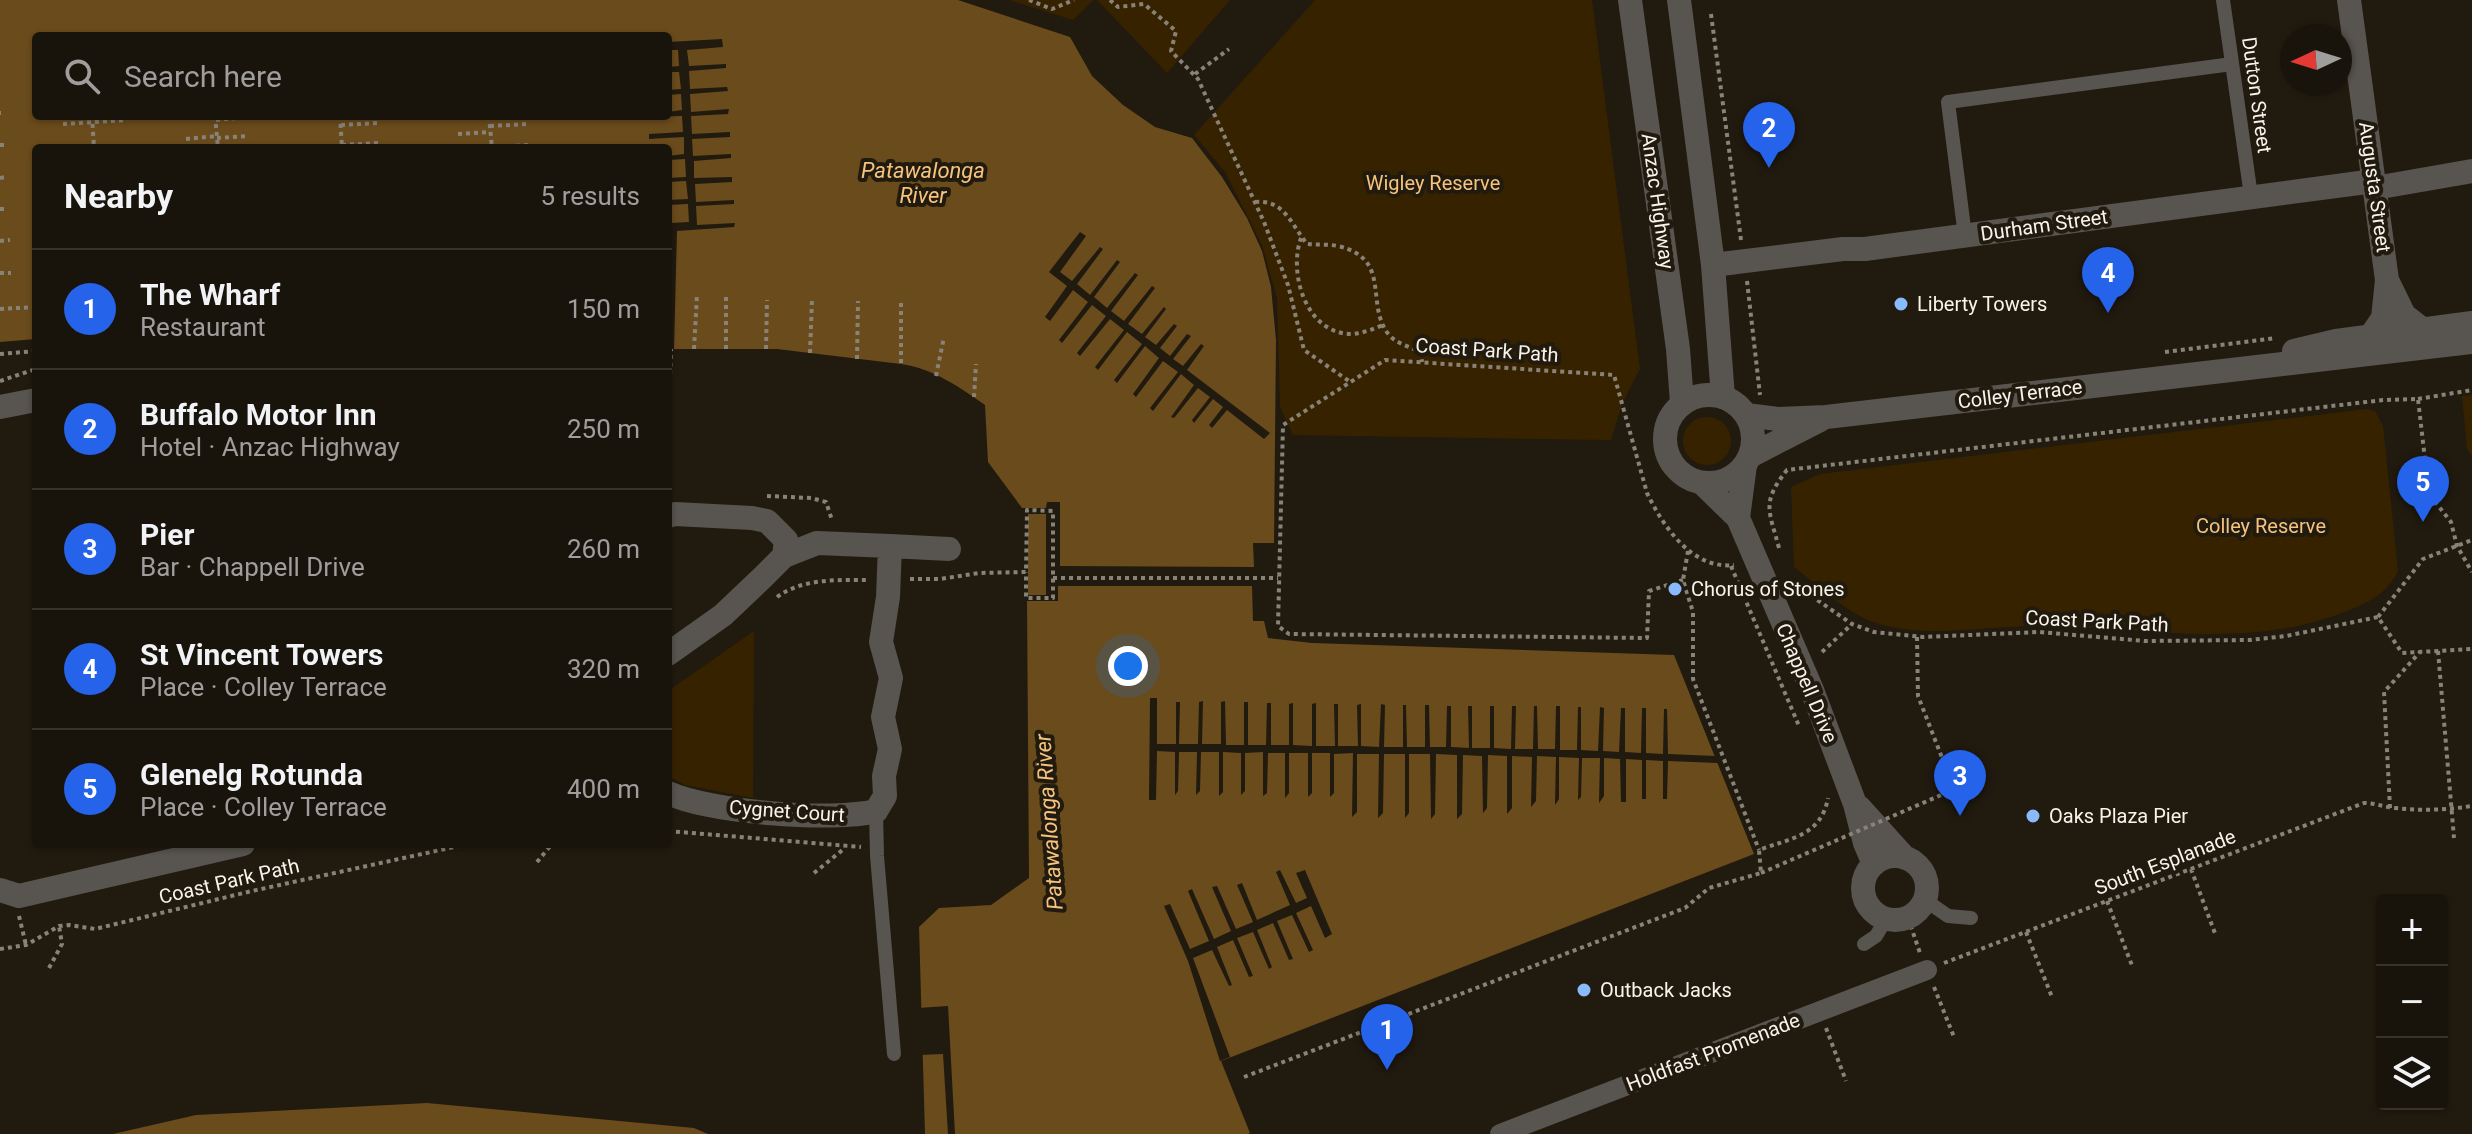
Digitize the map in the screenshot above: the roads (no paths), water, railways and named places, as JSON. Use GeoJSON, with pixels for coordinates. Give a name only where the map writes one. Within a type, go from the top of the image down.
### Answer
{"type":"FeatureCollection","features":[{"type":"Feature","properties":{"kind":"street","name":"Anzac Highway"},"geometry":{"type":"LineString","coordinates":[[1630,0],[1678,349],[1682,403]]}},
{"type":"Feature","properties":{"kind":"street"},"geometry":{"type":"LineString","coordinates":[[1680,0],[1713,265],[1723,397]]}},
{"type":"Feature","properties":{"kind":"street","name":"Augusta Street"},"geometry":{"type":"LineString","coordinates":[[2349,0],[2387,280],[2383,318],[2370,337]]}},
{"type":"Feature","properties":{"kind":"street","name":"Durham Street"},"geometry":{"type":"LineString","coordinates":[[1713,265],[1965,236],[2251,196],[2417,183],[2439,175],[2472,171]]}},
{"type":"Feature","properties":{"kind":"street"},"geometry":{"type":"LineString","coordinates":[[1713,265],[1740,395],[1755,412],[1738,518]]}},
{"type":"Feature","properties":{"kind":"street","name":"Augusta Street"},"geometry":{"type":"LineString","coordinates":[[2387,280],[2404,315],[2422,329]]}},
{"type":"Feature","properties":{"kind":"street","name":"Colley Terrace"},"geometry":{"type":"LineString","coordinates":[[2214,370],[2336,341],[2472,323]]}},
{"type":"Feature","properties":{"kind":"street","name":"Colley Terrace"},"geometry":{"type":"LineString","coordinates":[[1755,412],[1826,417],[2472,342]]}},
{"type":"Feature","properties":{"kind":"street"},"geometry":{"type":"LineString","coordinates":[[1747,461],[1726,480],[1702,483],[1681,473],[1667,454],[1667,426],[1682,403],[1695,397],[1723,397],[1755,412]]}},
{"type":"Feature","properties":{"kind":"street"},"geometry":{"type":"LineString","coordinates":[[0,407],[32,401]]}},
{"type":"Feature","properties":{"kind":"street","name":"Colley Terrace"},"geometry":{"type":"LineString","coordinates":[[1747,461],[1826,417]]}},
{"type":"Feature","properties":{"kind":"street","name":"Chappell Drive"},"geometry":{"type":"LineString","coordinates":[[1702,483],[1738,518],[1812,690],[1874,864]]}},
{"type":"Feature","properties":{"kind":"street"},"geometry":{"type":"LineString","coordinates":[[672,515],[767,521],[782,542]]}},
{"type":"Feature","properties":{"kind":"street"},"geometry":{"type":"LineString","coordinates":[[672,651],[723,615],[782,542],[798,530],[817,543],[949,549]]}},
{"type":"Feature","properties":{"kind":"street"},"geometry":{"type":"LineString","coordinates":[[876,811],[885,796],[884,776],[890,749],[883,717],[891,678],[881,642],[888,597],[890,546]]}},
{"type":"Feature","properties":{"kind":"street","name":"Cygnet Court"},"geometry":{"type":"LineString","coordinates":[[672,794],[734,809],[837,817],[876,811]]}},
{"type":"Feature","properties":{"kind":"street","name":"Chappell Drive"},"geometry":{"type":"LineString","coordinates":[[1855,804],[1905,858]]}},
{"type":"Feature","properties":{"kind":"street"},"geometry":{"type":"LineString","coordinates":[[0,890],[19,896],[226,848]]}},
{"type":"Feature","properties":{"kind":"street"},"geometry":{"type":"LineString","coordinates":[[1889,857],[1905,858],[1924,875],[1927,883],[1925,900],[1915,914],[1897,918],[1873,911],[1865,899],[1866,877],[1874,864],[1889,857]]}},
{"type":"Feature","properties":{"kind":"street","name":"Holdfast Promenade"},"geometry":{"type":"LineString","coordinates":[[1500,1134],[1927,970]]}},
{"type":"Feature","properties":{"kind":"lane","name":"Dutton Street"},"geometry":{"type":"LineString","coordinates":[[2223,0],[2251,196]]}},
{"type":"Feature","properties":{"kind":"lane"},"geometry":{"type":"LineString","coordinates":[[1965,236],[1948,102],[2232,64]]}},
{"type":"Feature","properties":{"kind":"lane"},"geometry":{"type":"LineString","coordinates":[[876,811],[894,1054]]}},
{"type":"Feature","properties":{"kind":"lane"},"geometry":{"type":"LineString","coordinates":[[1925,900],[1948,916],[1971,918]]}},
{"type":"Feature","properties":{"kind":"lane"},"geometry":{"type":"LineString","coordinates":[[1864,944],[1897,918]]}},
{"type":"Feature","properties":{"kind":"water","name":"Patawalonga River"},"geometry":{"type":"Polygon","coordinates":[[[0,0],[958,0],[1070,37],[1092,76],[1123,105],[1155,127],[1192,138],[1222,177],[1247,218],[1262,251],[1271,287],[1276,340],[1274,543],[1253,543],[1254,567],[1060,566],[1060,502],[1047,502],[1046,508],[1022,508],[988,462],[985,405],[946,380],[913,366],[777,349],[672,349],[672,144],[32,144],[32,339],[0,342],[0,0]]]}},
{"type":"Feature","properties":{"kind":"water"},"geometry":{"type":"Polygon","coordinates":[[[1028,514],[1046,514],[1046,595],[1028,595],[1028,514]]]}},
{"type":"Feature","properties":{"kind":"water"},"geometry":{"type":"Polygon","coordinates":[[[1058,586],[1252,586],[1253,621],[1264,621],[1268,638],[1312,643],[1674,655],[1754,854],[1221,1061],[1248,1134],[925,1134],[919,927],[939,908],[991,905],[1029,878],[1027,601],[1058,601],[1058,586]]]}},
{"type":"Feature","properties":{"kind":"water"},"geometry":{"type":"Polygon","coordinates":[[[427,1103],[694,1128],[708,1134],[113,1134],[196,1115],[427,1103]]]}},
{"type":"Feature","properties":{"kind":"place","name":"Buffalo Motor Inn"},"geometry":{"type":"Point","coordinates":[1769,168]}},
{"type":"Feature","properties":{"kind":"place","name":"Liberty Towers"},"geometry":{"type":"Point","coordinates":[1901,304]}},
{"type":"Feature","properties":{"kind":"place","name":"St Vincent Towers"},"geometry":{"type":"Point","coordinates":[2108,313]}},
{"type":"Feature","properties":{"kind":"place","name":"Glenelg Rotunda"},"geometry":{"type":"Point","coordinates":[2423,522]}},
{"type":"Feature","properties":{"kind":"place","name":"Chorus of Stones"},"geometry":{"type":"Point","coordinates":[1675,589]}},
{"type":"Feature","properties":{"kind":"place","name":"Pier"},"geometry":{"type":"Point","coordinates":[1960,816]}},
{"type":"Feature","properties":{"kind":"place","name":"Oaks Plaza Pier"},"geometry":{"type":"Point","coordinates":[2033,816]}},
{"type":"Feature","properties":{"kind":"place","name":"Outback Jacks"},"geometry":{"type":"Point","coordinates":[1584,990]}},
{"type":"Feature","properties":{"kind":"place","name":"The Wharf"},"geometry":{"type":"Point","coordinates":[1387,1070]}},
{"type":"Feature","properties":{"kind":"park label","name":"Wigley Reserve"},"geometry":{"type":"Point","coordinates":[1433,183]}},
{"type":"Feature","properties":{"kind":"park label","name":"Colley Reserve"},"geometry":{"type":"Point","coordinates":[2261,526]}}]}
